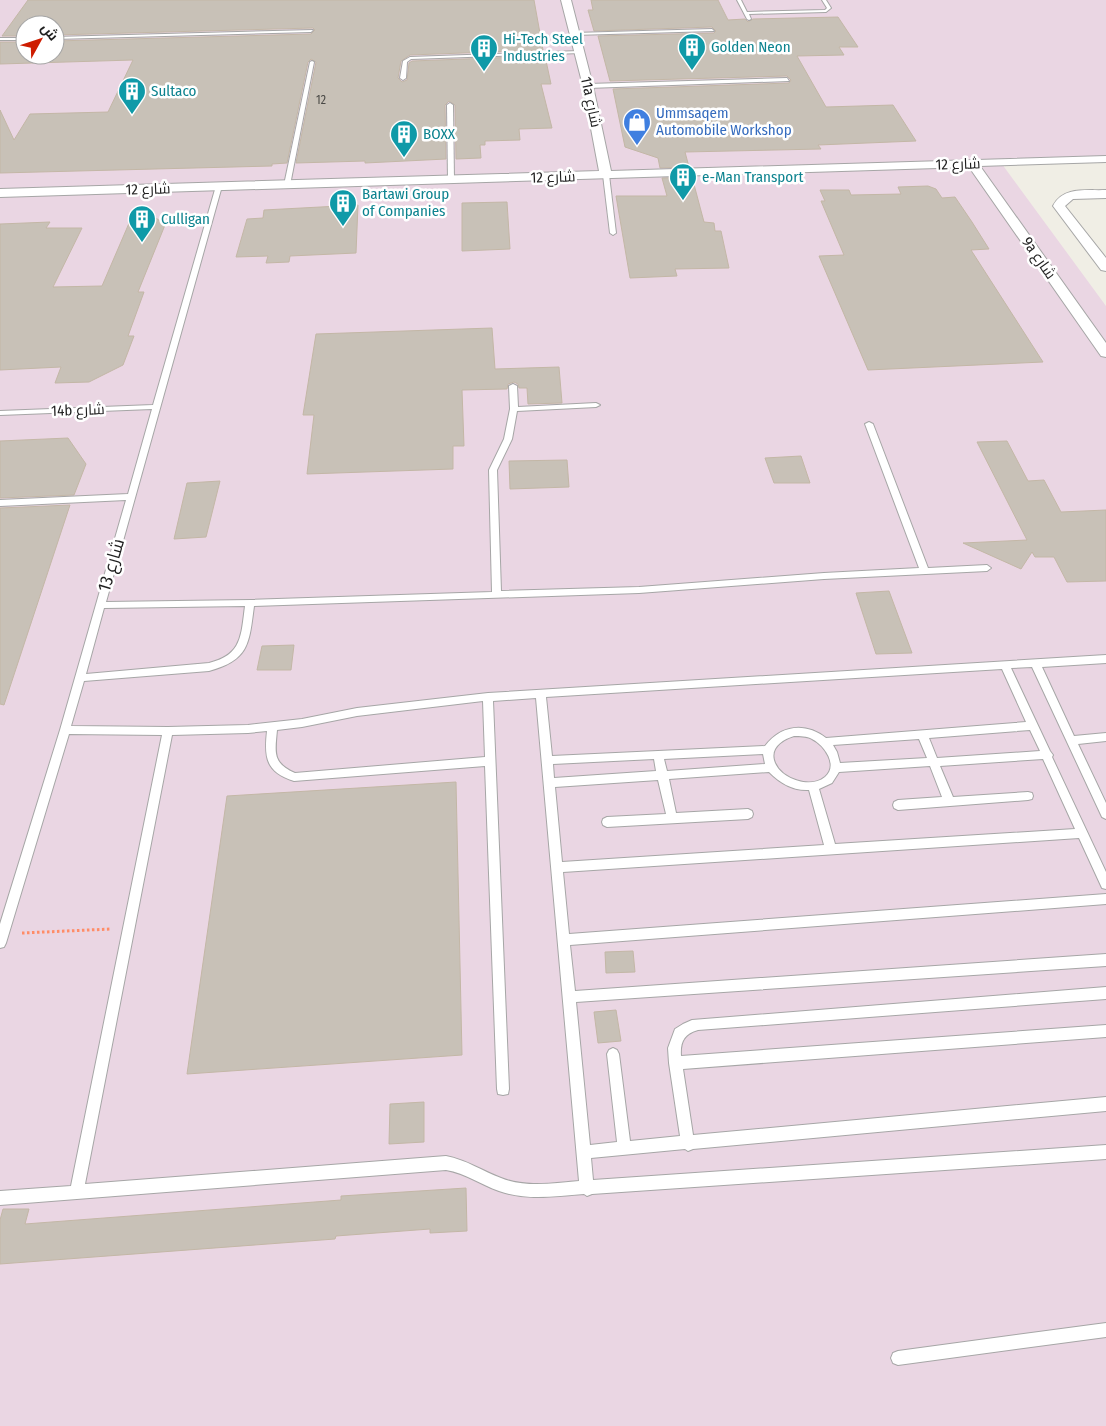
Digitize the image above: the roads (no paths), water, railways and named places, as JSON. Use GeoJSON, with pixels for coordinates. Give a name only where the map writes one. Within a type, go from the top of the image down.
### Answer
{"type":"FeatureCollection","features":[{"type":"Feature","properties":{"kind":"street","name":"11a شارع"},"geometry":{"type":"LineString","coordinates":[[566,0],[588,86],[606,175]]}},
{"type":"Feature","properties":{"kind":"street","name":"شارع 12"},"geometry":{"type":"LineString","coordinates":[[0,194],[1106,159]]}},
{"type":"Feature","properties":{"kind":"street","name":"9a شارع"},"geometry":{"type":"LineString","coordinates":[[972,164],[1106,353]]}},
{"type":"Feature","properties":{"kind":"street"},"geometry":{"type":"LineString","coordinates":[[1106,194],[1070,196],[1062,200],[1059,206],[1106,267]]}},
{"type":"Feature","properties":{"kind":"lane"},"geometry":{"type":"LineString","coordinates":[[739,0],[749,19]]}},
{"type":"Feature","properties":{"kind":"lane"},"geometry":{"type":"LineString","coordinates":[[746,13],[826,11],[828,8],[824,0]]}},
{"type":"Feature","properties":{"kind":"lane"},"geometry":{"type":"LineString","coordinates":[[574,34],[712,30]]}},
{"type":"Feature","properties":{"kind":"lane"},"geometry":{"type":"LineString","coordinates":[[65,38],[312,31]]}},
{"type":"Feature","properties":{"kind":"lane"},"geometry":{"type":"LineString","coordinates":[[0,40],[15,39]]}},
{"type":"Feature","properties":{"kind":"lane"},"geometry":{"type":"LineString","coordinates":[[403,78],[405,61],[410,58],[579,52]]}},
{"type":"Feature","properties":{"kind":"lane"},"geometry":{"type":"LineString","coordinates":[[287,184],[312,62]]}},
{"type":"Feature","properties":{"kind":"lane"},"geometry":{"type":"LineString","coordinates":[[588,86],[787,80]]}},
{"type":"Feature","properties":{"kind":"lane"},"geometry":{"type":"LineString","coordinates":[[450,105],[451,180]]}},
{"type":"Feature","properties":{"kind":"lane"},"geometry":{"type":"LineString","coordinates":[[606,175],[613,233]]}},
{"type":"Feature","properties":{"kind":"lane","name":"شارع 13"},"geometry":{"type":"LineString","coordinates":[[1,939],[65,730],[219,186]]}},
{"type":"Feature","properties":{"kind":"lane"},"geometry":{"type":"LineString","coordinates":[[497,595],[493,470],[506,445],[514,409],[513,386]]}},
{"type":"Feature","properties":{"kind":"lane"},"geometry":{"type":"LineString","coordinates":[[514,409],[596,405]]}},
{"type":"Feature","properties":{"kind":"lane","name":"14b شارع"},"geometry":{"type":"LineString","coordinates":[[0,413],[156,407]]}},
{"type":"Feature","properties":{"kind":"lane"},"geometry":{"type":"LineString","coordinates":[[869,424],[925,571]]}},
{"type":"Feature","properties":{"kind":"lane"},"geometry":{"type":"LineString","coordinates":[[0,503],[131,497]]}},
{"type":"Feature","properties":{"kind":"lane"},"geometry":{"type":"LineString","coordinates":[[100,605],[497,595],[694,587],[824,576],[987,568]]}},
{"type":"Feature","properties":{"kind":"lane"},"geometry":{"type":"LineString","coordinates":[[79,678],[209,667],[226,662],[234,658],[243,646],[250,602]]}},
{"type":"Feature","properties":{"kind":"lane"},"geometry":{"type":"LineString","coordinates":[[65,730],[168,731],[272,727],[366,711],[488,697],[1106,659]]}},
{"type":"Feature","properties":{"kind":"lane"},"geometry":{"type":"LineString","coordinates":[[1035,664],[1106,814]]}},
{"type":"Feature","properties":{"kind":"lane"},"geometry":{"type":"LineString","coordinates":[[1005,665],[1106,884]]}},
{"type":"Feature","properties":{"kind":"lane"},"geometry":{"type":"LineString","coordinates":[[540,694],[587,1189]]}},
{"type":"Feature","properties":{"kind":"lane"},"geometry":{"type":"LineString","coordinates":[[488,697],[503,1089]]}},
{"type":"Feature","properties":{"kind":"lane"},"geometry":{"type":"LineString","coordinates":[[824,742],[1033,726]]}},
{"type":"Feature","properties":{"kind":"lane"},"geometry":{"type":"LineString","coordinates":[[272,727],[270,757],[283,773],[294,777],[491,761]]}},
{"type":"Feature","properties":{"kind":"lane"},"geometry":{"type":"LineString","coordinates":[[77,1192],[168,731]]}},
{"type":"Feature","properties":{"kind":"lane"},"geometry":{"type":"LineString","coordinates":[[802,732],[824,742],[832,750],[836,759],[836,768],[832,777],[824,783],[813,787],[789,784],[778,777],[771,768],[768,750],[772,742],[780,735],[802,732]]}},
{"type":"Feature","properties":{"kind":"lane"},"geometry":{"type":"LineString","coordinates":[[922,734],[950,801]]}},
{"type":"Feature","properties":{"kind":"lane"},"geometry":{"type":"LineString","coordinates":[[1071,740],[1106,737]]}},
{"type":"Feature","properties":{"kind":"lane"},"geometry":{"type":"LineString","coordinates":[[547,760],[768,750]]}},
{"type":"Feature","properties":{"kind":"lane"},"geometry":{"type":"LineString","coordinates":[[658,755],[672,818]]}},
{"type":"Feature","properties":{"kind":"lane"},"geometry":{"type":"LineString","coordinates":[[836,768],[1048,755]]}},
{"type":"Feature","properties":{"kind":"lane"},"geometry":{"type":"LineString","coordinates":[[549,783],[771,768]]}},
{"type":"Feature","properties":{"kind":"lane"},"geometry":{"type":"LineString","coordinates":[[813,787],[831,849]]}},
{"type":"Feature","properties":{"kind":"lane"},"geometry":{"type":"LineString","coordinates":[[898,805],[1028,796]]}},
{"type":"Feature","properties":{"kind":"lane"},"geometry":{"type":"LineString","coordinates":[[607,822],[748,814]]}},
{"type":"Feature","properties":{"kind":"lane"},"geometry":{"type":"LineString","coordinates":[[557,867],[1083,833]]}},
{"type":"Feature","properties":{"kind":"lane"},"geometry":{"type":"LineString","coordinates":[[564,940],[1106,899]]}},
{"type":"Feature","properties":{"kind":"lane"},"geometry":{"type":"LineString","coordinates":[[569,997],[1106,960]]}},
{"type":"Feature","properties":{"kind":"lane"},"geometry":{"type":"LineString","coordinates":[[688,1144],[675,1063],[674,1043],[678,1033],[687,1026],[1106,993]]}},
{"type":"Feature","properties":{"kind":"lane"},"geometry":{"type":"LineString","coordinates":[[675,1063],[1106,1031]]}},
{"type":"Feature","properties":{"kind":"lane"},"geometry":{"type":"LineString","coordinates":[[613,1054],[624,1149]]}},
{"type":"Feature","properties":{"kind":"lane"},"geometry":{"type":"LineString","coordinates":[[584,1152],[688,1144],[1106,1104]]}},
{"type":"Feature","properties":{"kind":"lane"},"geometry":{"type":"LineString","coordinates":[[0,1198],[446,1163],[470,1168],[497,1183],[515,1189],[533,1191],[587,1189],[1106,1152]]}},
{"type":"Feature","properties":{"kind":"lane"},"geometry":{"type":"LineString","coordinates":[[898,1358],[1106,1330]]}},
{"type":"Feature","properties":{"kind":"place","name":"Golden Neon"},"geometry":{"type":"Point","coordinates":[692,71]}},
{"type":"Feature","properties":{"kind":"place","name":"Hi-Tech Steel Industries"},"geometry":{"type":"Point","coordinates":[484,72]}},
{"type":"Feature","properties":{"kind":"place","name":"Sultaco"},"geometry":{"type":"Point","coordinates":[132,115]}},
{"type":"Feature","properties":{"kind":"place","name":"Ummsaqem Automobile Workshop"},"geometry":{"type":"Point","coordinates":[637,146]}},
{"type":"Feature","properties":{"kind":"place","name":"BOXX"},"geometry":{"type":"Point","coordinates":[404,158]}},
{"type":"Feature","properties":{"kind":"place","name":"e-Man Transport"},"geometry":{"type":"Point","coordinates":[683,201]}},
{"type":"Feature","properties":{"kind":"place","name":"Bartawi Group of Companies"},"geometry":{"type":"Point","coordinates":[343,227]}},
{"type":"Feature","properties":{"kind":"place","name":"Culligan"},"geometry":{"type":"Point","coordinates":[142,243]}}]}
